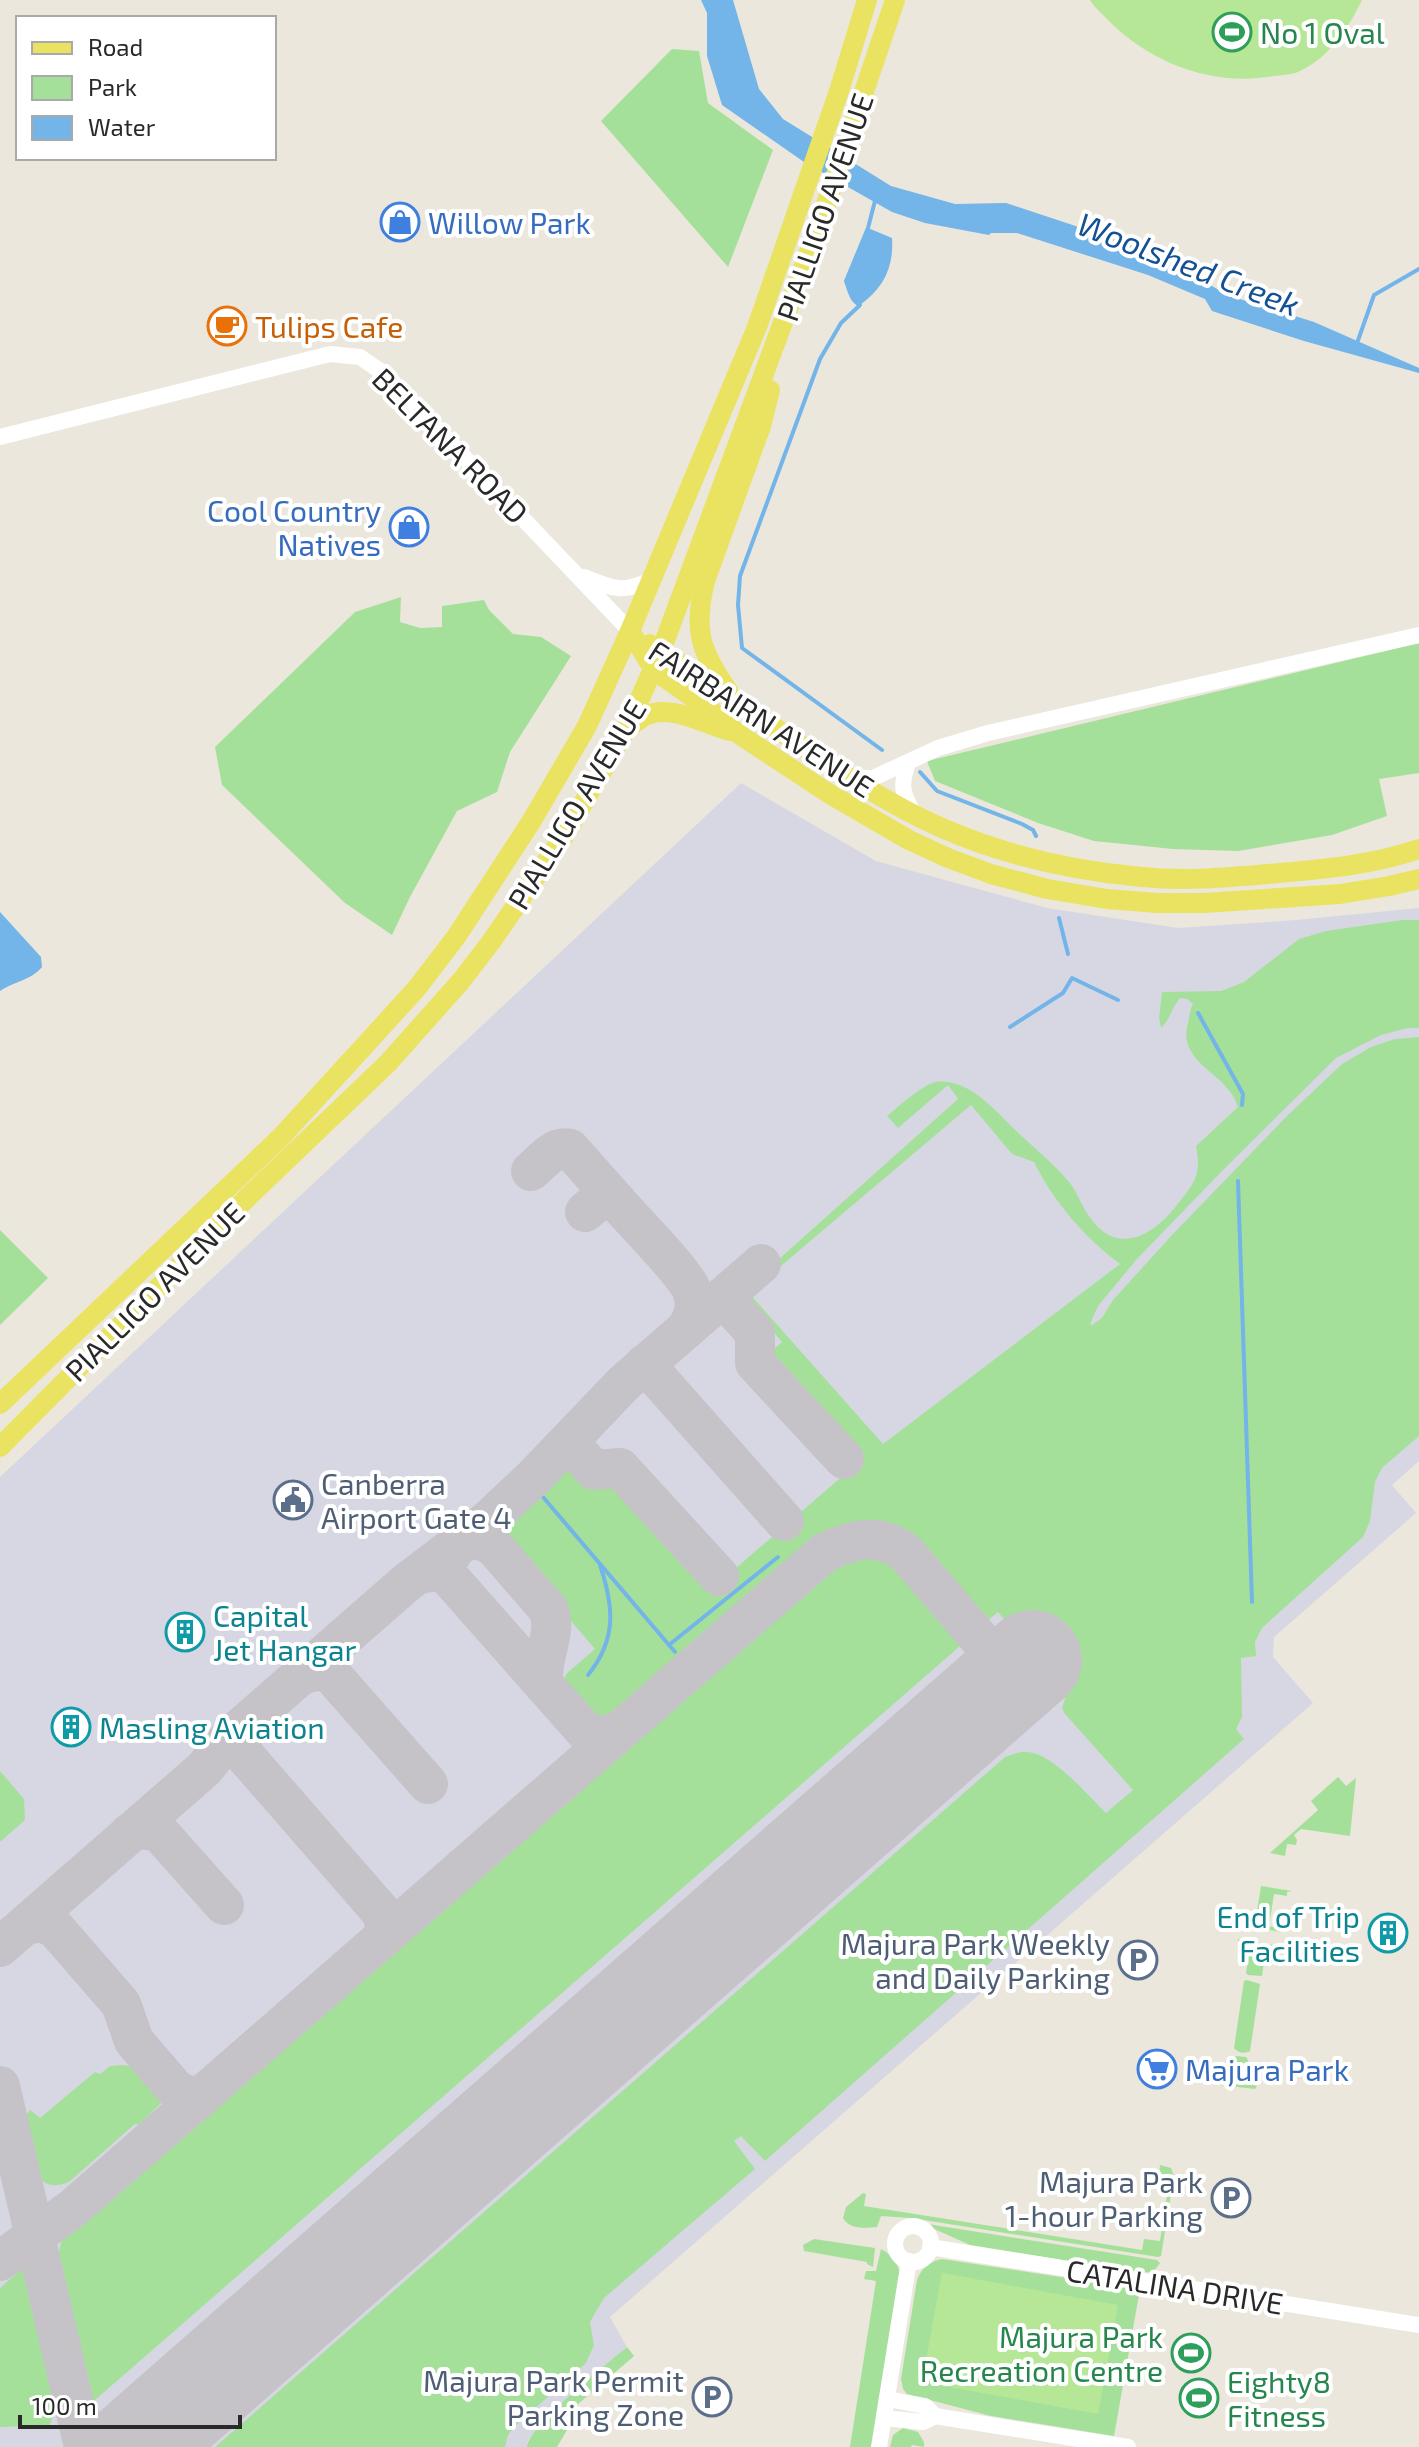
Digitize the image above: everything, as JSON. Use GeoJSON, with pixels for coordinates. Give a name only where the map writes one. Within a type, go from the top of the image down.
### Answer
{"type":"FeatureCollection","features":[{"type":"Feature","properties":{"kind":"main road","name":"PIALLIGO AVENUE"},"geometry":{"type":"LineString","coordinates":[[0,1404],[281,1137],[417,988],[456,937],[539,809],[587,726],[630,631],[757,327],[840,88],[867,0]]}},
{"type":"Feature","properties":{"kind":"main road","name":"PIALLIGO AVENUE"},"geometry":{"type":"LineString","coordinates":[[0,1447],[237,1208],[388,1063],[483,952],[564,836],[626,730],[657,660],[818,228],[895,0]]}},
{"type":"Feature","properties":{"kind":"main road"},"geometry":{"type":"LineString","coordinates":[[733,699],[714,671],[700,639],[699,606],[705,581],[761,426],[789,308]]}},
{"type":"Feature","properties":{"kind":"main road","name":"FAIRBAIRN AVENUE"},"geometry":{"type":"LineString","coordinates":[[630,631],[737,733],[828,793],[909,840],[991,874],[1047,889],[1132,901],[1204,903],[1340,894],[1419,879]]}},
{"type":"Feature","properties":{"kind":"main road","name":"FAIRBAIRN AVENUE"},"geometry":{"type":"LineString","coordinates":[[657,660],[733,699],[850,778],[914,814],[942,828],[1020,855],[1143,877],[1217,878],[1363,863],[1419,849]]}},
{"type":"Feature","properties":{"kind":"main road"},"geometry":{"type":"LineString","coordinates":[[626,730],[648,714],[662,712],[737,733]]}},
{"type":"Feature","properties":{"kind":"street","name":"BELTANA ROAD"},"geometry":{"type":"LineString","coordinates":[[0,437],[330,354],[360,357],[386,375],[630,631]]}},
{"type":"Feature","properties":{"kind":"street"},"geometry":{"type":"LineString","coordinates":[[579,575],[624,589],[634,588],[652,579]]}},
{"type":"Feature","properties":{"kind":"street"},"geometry":{"type":"LineString","coordinates":[[850,778],[873,778],[938,748],[988,733],[1419,635]]}},
{"type":"Feature","properties":{"kind":"street"},"geometry":{"type":"LineString","coordinates":[[908,763],[902,783],[903,795],[914,814]]}},
{"type":"Feature","properties":{"kind":"street"},"geometry":{"type":"LineString","coordinates":[[911,2226],[921,2228],[928,2235],[930,2247],[923,2258],[909,2261],[896,2250],[895,2239],[902,2230],[911,2226]]}},
{"type":"Feature","properties":{"kind":"street","name":"CATALINA DRIVE"},"geometry":{"type":"LineString","coordinates":[[930,2247],[1419,2325]]}},
{"type":"Feature","properties":{"kind":"street"},"geometry":{"type":"LineString","coordinates":[[879,2447],[909,2261]]}},
{"type":"Feature","properties":{"kind":"street"},"geometry":{"type":"LineString","coordinates":[[887,2399],[925,2406],[935,2416]]}},
{"type":"Feature","properties":{"kind":"street"},"geometry":{"type":"LineString","coordinates":[[884,2418],[923,2422],[935,2416],[1128,2447]]}},
{"type":"Feature","properties":{"kind":"shaded area"},"geometry":{"type":"Polygon","coordinates":[[[741,783],[876,861],[1047,908],[1178,928],[1419,908],[1419,1461],[1392,1485],[1416,1513],[1274,1637],[1273,1657],[1313,1703],[610,2317],[627,2347],[547,2417],[528,2440],[527,2447],[0,2447],[0,1477],[741,783]]]}},
{"type":"Feature","properties":{"kind":"green space","name":"No 1 Oval"},"geometry":{"type":"Polygon","coordinates":[[[1090,0],[1362,0],[1336,42],[1319,59],[1292,74],[1251,79],[1207,75],[1165,61],[1128,38],[1090,0]]]}},
{"type":"Feature","properties":{"kind":"green space"},"geometry":{"type":"Polygon","coordinates":[[[672,49],[699,51],[708,103],[773,150],[728,267],[601,121],[672,49]]]}},
{"type":"Feature","properties":{"kind":"green space"},"geometry":{"type":"Polygon","coordinates":[[[401,597],[400,622],[420,628],[442,627],[442,606],[484,600],[489,610],[513,634],[541,637],[571,656],[510,752],[497,792],[457,811],[392,935],[345,903],[222,785],[215,747],[355,612],[401,597]]]}},
{"type":"Feature","properties":{"kind":"green space"},"geometry":{"type":"Polygon","coordinates":[[[1419,643],[1419,773],[1379,779],[1387,816],[1332,835],[1238,851],[1173,849],[1094,841],[1038,823],[935,781],[927,761],[1419,643]]]}},
{"type":"Feature","properties":{"kind":"green space"},"geometry":{"type":"Polygon","coordinates":[[[1419,920],[1419,1028],[1381,1035],[1336,1058],[1137,1259],[1098,1306],[1090,1324],[1102,1318],[1113,1300],[1172,1235],[1342,1064],[1371,1047],[1395,1039],[1419,1037],[1419,1436],[1382,1468],[1375,1482],[1370,1521],[1363,1537],[1262,1628],[1255,1642],[1256,1656],[1241,1658],[1242,1717],[1236,1729],[1244,1739],[765,2161],[741,2136],[734,2141],[755,2169],[604,2298],[590,2322],[594,2345],[586,2363],[514,2427],[505,2447],[215,2447],[1005,1757],[1024,1752],[1046,1758],[1106,1813],[1133,1790],[1065,1714],[1062,1708],[1067,1692],[998,1612],[979,1628],[910,1547],[891,1536],[872,1532],[830,1539],[632,1706],[627,1706],[612,1718],[599,1721],[563,1684],[566,1674],[595,1649],[490,1527],[568,1455],[595,1482],[601,1484],[615,1477],[714,1587],[860,1461],[768,1354],[782,1342],[741,1293],[958,1099],[948,1085],[898,1128],[887,1116],[911,1096],[936,1082],[962,1086],[986,1101],[1055,1167],[1102,1230],[1124,1239],[1147,1233],[1167,1216],[1192,1185],[1198,1165],[1196,1146],[1238,1107],[1225,1085],[1189,1049],[1186,1037],[1193,1004],[1180,998],[1161,1028],[1162,992],[1221,991],[1244,982],[1299,939],[1326,931],[1419,920]],[[971,1105],[749,1293],[883,1444],[1120,1264],[1094,1243],[1071,1218],[1034,1162],[1012,1154],[971,1105]]]}},
{"type":"Feature","properties":{"kind":"green space"},"geometry":{"type":"Polygon","coordinates":[[[0,1230],[48,1278],[0,1325],[0,1230]]]}},
{"type":"Feature","properties":{"kind":"green space"},"geometry":{"type":"Polygon","coordinates":[[[865,1545],[885,1550],[900,1560],[967,1640],[94,2401],[87,2397],[70,2338],[59,2278],[61,2243],[76,2220],[646,1723],[644,1716],[813,1568],[837,1552],[865,1545]]]}},
{"type":"Feature","properties":{"kind":"green space"},"geometry":{"type":"Polygon","coordinates":[[[0,1771],[24,1799],[25,1820],[0,1842],[0,1771]]]}},
{"type":"Feature","properties":{"kind":"green space"},"geometry":{"type":"Polygon","coordinates":[[[1338,1777],[1346,1786],[1356,1778],[1350,1836],[1301,1829],[1294,1835],[1296,1845],[1287,1844],[1285,1856],[1270,1853],[1318,1810],[1311,1801],[1338,1777]]]}},
{"type":"Feature","properties":{"kind":"green space"},"geometry":{"type":"Polygon","coordinates":[[[1261,1886],[1292,1891],[1287,1892],[1287,1896],[1274,1894],[1269,1926],[1281,1929],[1281,1932],[1241,1925],[1255,1924],[1261,1886]]]}},
{"type":"Feature","properties":{"kind":"green space"},"geometry":{"type":"Polygon","coordinates":[[[1238,1939],[1279,1946],[1278,1949],[1266,1948],[1262,1976],[1246,1973],[1250,1945],[1238,1942],[1238,1939]]]}},
{"type":"Feature","properties":{"kind":"green space"},"geometry":{"type":"Polygon","coordinates":[[[1244,1981],[1260,1984],[1250,2051],[1243,2053],[1234,2048],[1244,1981]]]}},
{"type":"Feature","properties":{"kind":"green space"},"geometry":{"type":"Polygon","coordinates":[[[1236,2056],[1248,2060],[1245,2083],[1257,2086],[1255,2089],[1216,2082],[1216,2079],[1229,2080],[1232,2058],[1236,2056]]]}},
{"type":"Feature","properties":{"kind":"green space"},"geometry":{"type":"Polygon","coordinates":[[[110,2066],[137,2068],[161,2097],[161,2103],[69,2182],[51,2185],[44,2182],[32,2164],[22,2131],[24,2118],[30,2110],[40,2118],[95,2072],[100,2074],[110,2066]]]}},
{"type":"Feature","properties":{"kind":"green space"},"geometry":{"type":"Polygon","coordinates":[[[1160,2165],[1171,2168],[1174,2176],[1161,2256],[1158,2257],[911,2218],[881,2216],[877,2227],[863,2228],[850,2225],[843,2218],[846,2207],[863,2193],[866,2194],[864,2206],[1142,2250],[1144,2239],[1160,2241],[1170,2176],[1159,2174],[1160,2165]]]}},
{"type":"Feature","properties":{"kind":"green space"},"geometry":{"type":"Polygon","coordinates":[[[921,2223],[1157,2260],[1160,2263],[1154,2271],[1143,2273],[970,2245],[921,2223]]]}},
{"type":"Feature","properties":{"kind":"green space"},"geometry":{"type":"Polygon","coordinates":[[[814,2239],[875,2248],[873,2267],[867,2262],[804,2251],[803,2245],[814,2239]]]}},
{"type":"Feature","properties":{"kind":"green space"},"geometry":{"type":"Polygon","coordinates":[[[881,2249],[894,2259],[900,2273],[872,2447],[850,2447],[876,2281],[864,2279],[866,2271],[876,2271],[881,2249]]]}},
{"type":"Feature","properties":{"kind":"green space"},"geometry":{"type":"Polygon","coordinates":[[[942,2259],[1140,2289],[1114,2436],[991,2416],[907,2394],[901,2379],[917,2280],[926,2266],[942,2259]]]}},
{"type":"Feature","properties":{"kind":"green space"},"geometry":{"type":"Polygon","coordinates":[[[25,2269],[54,2402],[53,2417],[49,2426],[0,2427],[0,2288],[25,2269]]]}},
{"type":"Feature","properties":{"kind":"green space"},"geometry":{"type":"Polygon","coordinates":[[[942,2273],[1118,2305],[1098,2414],[922,2382],[942,2273]]]}},
{"type":"Feature","properties":{"kind":"green space"},"geometry":{"type":"Polygon","coordinates":[[[627,2347],[634,2356],[563,2417],[570,2425],[557,2447],[527,2447],[531,2437],[554,2410],[627,2347]]]}},
{"type":"Feature","properties":{"kind":"green space"},"geometry":{"type":"Polygon","coordinates":[[[903,2428],[918,2432],[924,2447],[890,2447],[893,2435],[903,2428]]]}},
{"type":"Feature","properties":{"kind":"water"},"geometry":{"type":"Polygon","coordinates":[[[701,0],[733,0],[759,89],[783,119],[891,186],[955,204],[1006,203],[1157,253],[1227,295],[1314,322],[1419,368],[1419,373],[1212,311],[1205,299],[1148,275],[1017,233],[989,235],[925,223],[892,212],[804,162],[722,105],[707,56],[707,13],[701,0]]]}},
{"type":"Feature","properties":{"kind":"water"},"geometry":{"type":"Polygon","coordinates":[[[868,228],[892,238],[891,259],[881,284],[860,305],[855,303],[846,281],[868,228]]]}},
{"type":"Feature","properties":{"kind":"water"},"geometry":{"type":"Polygon","coordinates":[[[0,912],[41,957],[42,967],[0,991],[0,912]]]}},
{"type":"Feature","properties":{"kind":"waterway"},"geometry":{"type":"LineString","coordinates":[[876,197],[868,228],[846,281],[852,298],[860,305],[841,323],[820,359],[740,576],[738,605],[742,648],[882,750]]}},
{"type":"Feature","properties":{"kind":"waterway"},"geometry":{"type":"LineString","coordinates":[[1356,346],[1374,295],[1419,269]]}},
{"type":"Feature","properties":{"kind":"waterway"},"geometry":{"type":"LineString","coordinates":[[920,772],[937,791],[1022,824],[1033,830],[1036,836]]}},
{"type":"Feature","properties":{"kind":"waterway"},"geometry":{"type":"LineString","coordinates":[[1059,918],[1068,954]]}},
{"type":"Feature","properties":{"kind":"waterway"},"geometry":{"type":"LineString","coordinates":[[1010,1027],[1063,993],[1072,978],[1118,1000]]}},
{"type":"Feature","properties":{"kind":"waterway"},"geometry":{"type":"LineString","coordinates":[[1198,1013],[1243,1094],[1242,1105]]}},
{"type":"Feature","properties":{"kind":"waterway"},"geometry":{"type":"LineString","coordinates":[[1238,1181],[1252,1602]]}},
{"type":"Feature","properties":{"kind":"waterway"},"geometry":{"type":"LineString","coordinates":[[543,1497],[675,1652]]}},
{"type":"Feature","properties":{"kind":"waterway"},"geometry":{"type":"LineString","coordinates":[[669,1645],[778,1557]]}},
{"type":"Feature","properties":{"kind":"waterway"},"geometry":{"type":"LineString","coordinates":[[588,1675],[604,1649],[610,1622],[608,1595],[600,1565]]}},
{"type":"Feature","properties":{"kind":"taxiway"},"geometry":{"type":"LineString","coordinates":[[531,1171],[559,1149],[570,1149],[617,1202]]}},
{"type":"Feature","properties":{"kind":"taxiway"},"geometry":{"type":"LineString","coordinates":[[585,1212],[604,1199],[617,1202],[671,1262],[693,1294],[694,1313],[686,1329]]}},
{"type":"Feature","properties":{"kind":"taxiway"},"geometry":{"type":"LineString","coordinates":[[0,1947],[204,1769],[229,1738],[406,1583],[485,1523],[624,1383],[761,1264]]}},
{"type":"Feature","properties":{"kind":"taxiway"},"geometry":{"type":"LineString","coordinates":[[723,1297],[755,1333],[755,1363],[844,1459]]}},
{"type":"Feature","properties":{"kind":"taxiway"},"geometry":{"type":"LineString","coordinates":[[645,1364],[784,1521]]}},
{"type":"Feature","properties":{"kind":"taxiway"},"geometry":{"type":"LineString","coordinates":[[569,1442],[594,1470],[620,1468],[719,1576]]}},
{"type":"Feature","properties":{"kind":"taxiway"},"geometry":{"type":"LineString","coordinates":[[451,1555],[460,1545],[471,1540],[489,1544],[548,1609],[551,1628],[544,1685]]}},
{"type":"Feature","properties":{"kind":"taxiway"},"geometry":{"type":"LineString","coordinates":[[0,2261],[72,2209],[824,1553],[865,1540],[896,1546],[906,1553],[1012,1677]]}},
{"type":"Feature","properties":{"kind":"taxiway"},"geometry":{"type":"LineString","coordinates":[[419,1574],[436,1571],[448,1576],[584,1730],[597,1737],[618,1732]]}},
{"type":"Feature","properties":{"kind":"taxiway"},"geometry":{"type":"LineString","coordinates":[[301,1675],[320,1670],[332,1675],[428,1784]]}},
{"type":"Feature","properties":{"kind":"taxiway"},"geometry":{"type":"LineString","coordinates":[[248,1722],[241,1739],[246,1757],[382,1913],[386,1928],[381,1939]]}},
{"type":"Feature","properties":{"kind":"taxiway"},"geometry":{"type":"LineString","coordinates":[[130,1833],[141,1829],[159,1832],[224,1905]]}},
{"type":"Feature","properties":{"kind":"taxiway"},"geometry":{"type":"LineString","coordinates":[[26,1925],[41,1922],[55,1928],[121,2004],[134,2041],[176,2090],[191,2097],[204,2094]]}},
{"type":"Feature","properties":{"kind":"taxiway"},"geometry":{"type":"LineString","coordinates":[[0,2086],[84,2447]]}},
{"type":"Feature","properties":{"kind":"taxiway"},"geometry":{"type":"LineString","coordinates":[[75,2408],[87,2428],[103,2439],[123,2440],[146,2434]]}},
{"type":"Feature","properties":{"kind":"runway"},"geometry":{"type":"LineString","coordinates":[[135,2447],[1032,1660]]}},
{"type":"Feature","properties":{"kind":"place","name":"No 1 Oval"},"geometry":{"type":"Point","coordinates":[1232,32]}},
{"type":"Feature","properties":{"kind":"place","name":"Willow Park"},"geometry":{"type":"Point","coordinates":[400,222]}},
{"type":"Feature","properties":{"kind":"place","name":"Tulips Cafe"},"geometry":{"type":"Point","coordinates":[227,326]}},
{"type":"Feature","properties":{"kind":"place","name":"Cool Country Natives"},"geometry":{"type":"Point","coordinates":[409,527]}},
{"type":"Feature","properties":{"kind":"place","name":"Canberra Airport Gate 4"},"geometry":{"type":"Point","coordinates":[293,1500]}},
{"type":"Feature","properties":{"kind":"place","name":"Capital Jet Hangar"},"geometry":{"type":"Point","coordinates":[185,1632]}},
{"type":"Feature","properties":{"kind":"place","name":"Masling Aviation"},"geometry":{"type":"Point","coordinates":[71,1727]}},
{"type":"Feature","properties":{"kind":"place","name":"End of Trip Facilities"},"geometry":{"type":"Point","coordinates":[1388,1933]}},
{"type":"Feature","properties":{"kind":"place","name":"Majura Park Weekly and Daily Parking"},"geometry":{"type":"Point","coordinates":[1138,1960]}},
{"type":"Feature","properties":{"kind":"place","name":"Majura Park"},"geometry":{"type":"Point","coordinates":[1157,2069]}},
{"type":"Feature","properties":{"kind":"place","name":"Majura Park 1-hour Parking"},"geometry":{"type":"Point","coordinates":[1231,2198]}},
{"type":"Feature","properties":{"kind":"place","name":"Majura Park Recreation Centre"},"geometry":{"type":"Point","coordinates":[1191,2353]}},
{"type":"Feature","properties":{"kind":"place","name":"Majura Park Permit Parking Zone"},"geometry":{"type":"Point","coordinates":[712,2397]}},
{"type":"Feature","properties":{"kind":"place","name":"Eighty8 Fitness"},"geometry":{"type":"Point","coordinates":[1199,2398]}},
{"type":"Feature","properties":{"kind":"water label","name":"Woolshed Creek"},"geometry":{"type":"Point","coordinates":[1189,263]}}]}
